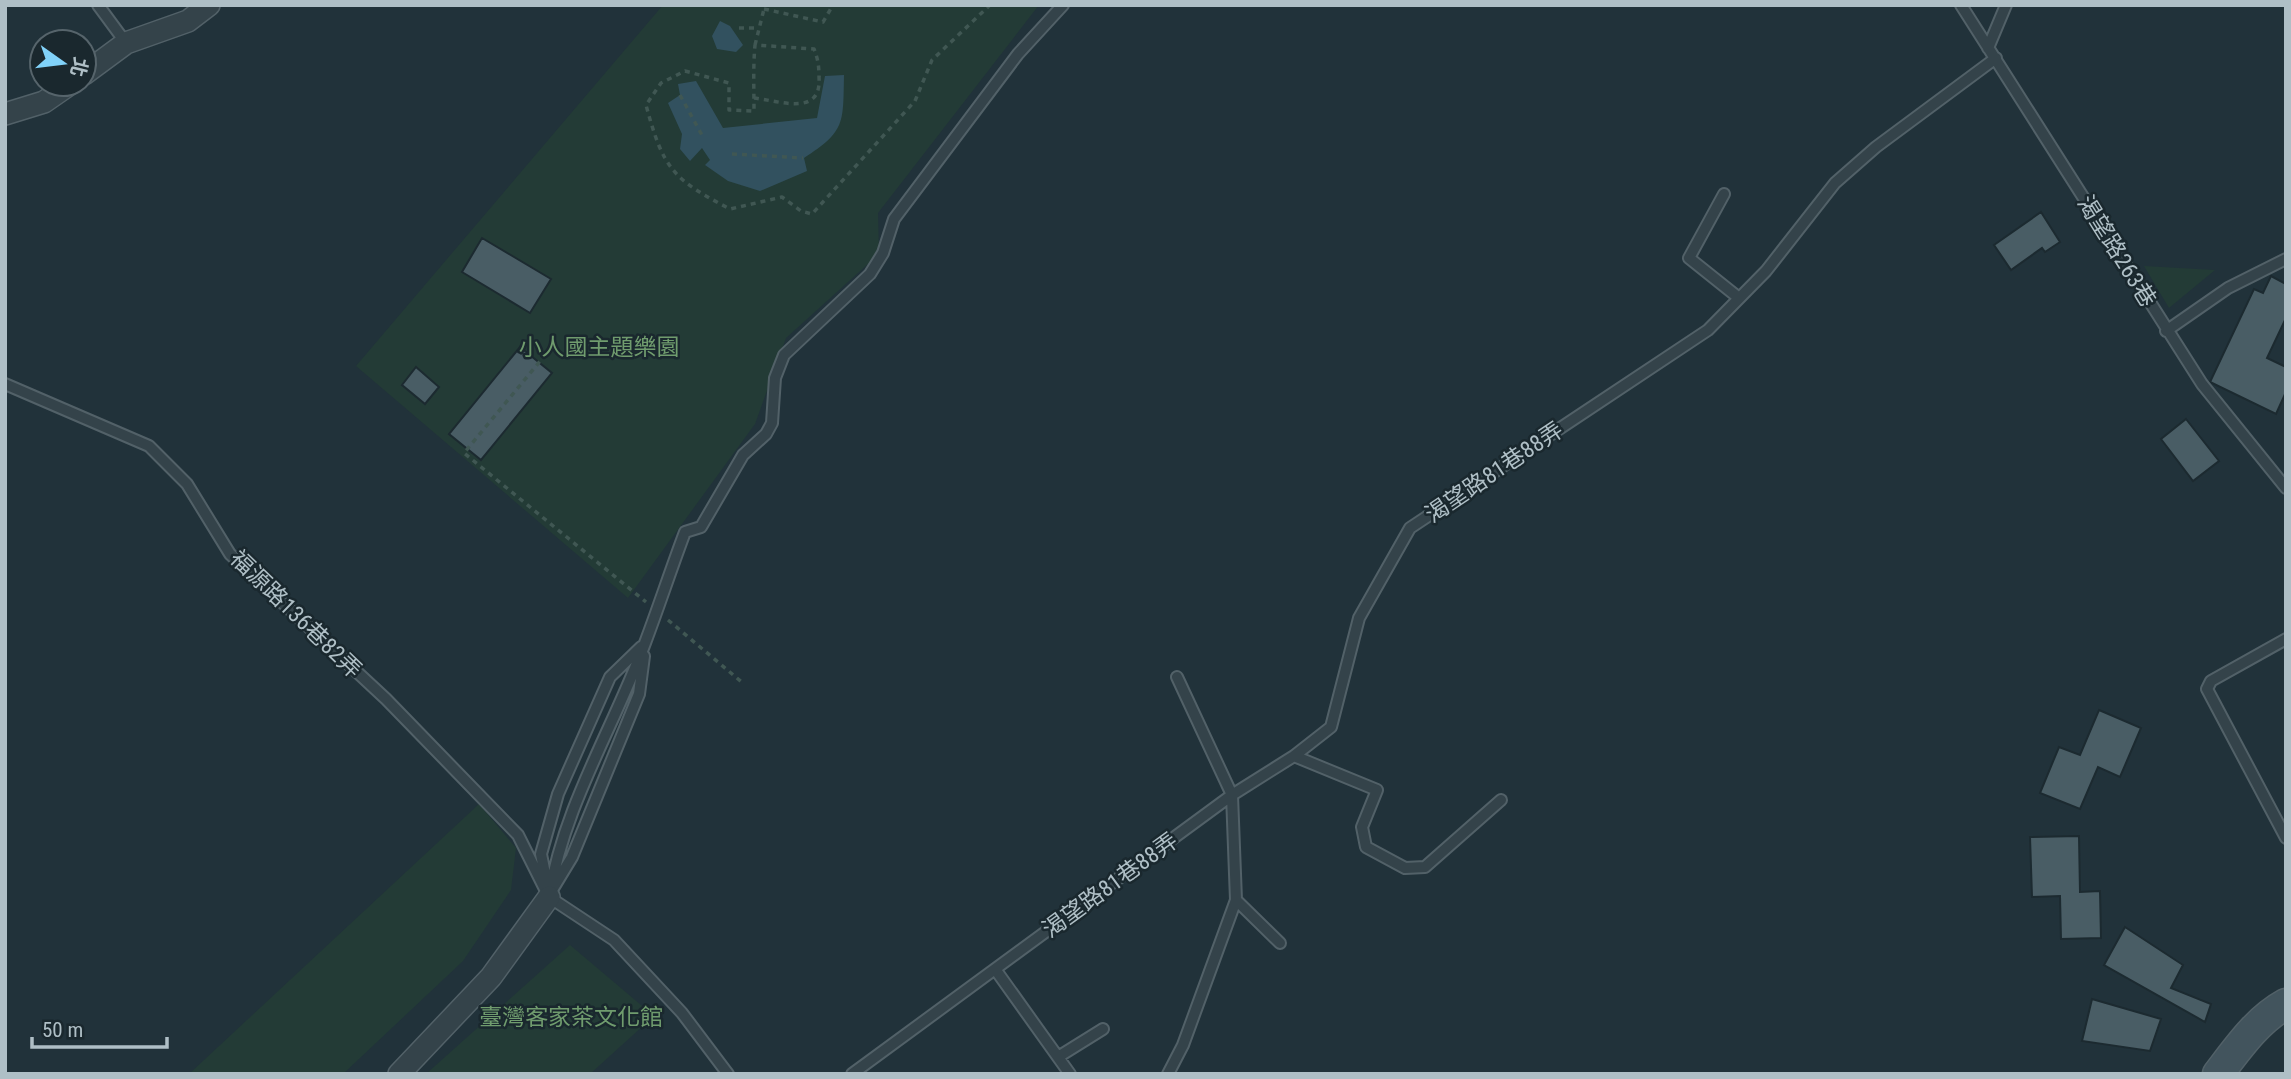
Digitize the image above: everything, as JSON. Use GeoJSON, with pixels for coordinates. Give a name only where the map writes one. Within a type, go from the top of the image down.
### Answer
{"type":"FeatureCollection","features":[{"type":"Feature","properties":{"kind":"street"},"geometry":{"type":"LineString","coordinates":[[98,64],[126,43],[188,21],[209,5]]}},
{"type":"Feature","properties":{"kind":"street"},"geometry":{"type":"LineString","coordinates":[[5,114],[50,98]]}},
{"type":"Feature","properties":{"kind":"street"},"geometry":{"type":"LineString","coordinates":[[399,1074],[491,977],[549,897]]}},
{"type":"Feature","properties":{"kind":"street"},"geometry":{"type":"LineString","coordinates":[[2218,1074],[2255,1028],[2270,1013],[2286,1004]]}},
{"type":"Feature","properties":{"kind":"lane"},"geometry":{"type":"LineString","coordinates":[[97,5],[126,43]]}},
{"type":"Feature","properties":{"kind":"lane"},"geometry":{"type":"LineString","coordinates":[[549,897],[556,852],[589,765],[645,643],[685,532],[701,527],[743,455],[766,434],[772,423],[775,378],[783,355],[870,274],[883,253],[894,219],[1018,54],[1063,5]]}},
{"type":"Feature","properties":{"kind":"lane","name":"渴望路263巷"},"geometry":{"type":"LineString","coordinates":[[1961,5],[2166,331],[2202,384],[2286,488]]}},
{"type":"Feature","properties":{"kind":"lane"},"geometry":{"type":"LineString","coordinates":[[1988,48],[2006,5]]}},
{"type":"Feature","properties":{"kind":"lane","name":"渴望路81巷88弄"},"geometry":{"type":"LineString","coordinates":[[852,1074],[1232,795],[1294,756],[1331,727],[1359,618],[1410,528],[1708,330],[1766,271],[1835,183],[1876,147],[1996,58]]}},
{"type":"Feature","properties":{"kind":"lane"},"geometry":{"type":"LineString","coordinates":[[1724,194],[1689,258],[1739,298]]}},
{"type":"Feature","properties":{"kind":"lane"},"geometry":{"type":"LineString","coordinates":[[2166,331],[2228,288],[2286,259]]}},
{"type":"Feature","properties":{"kind":"lane","name":"福源路136巷82弄"},"geometry":{"type":"LineString","coordinates":[[5,384],[149,446],[187,484],[230,554],[386,699],[518,835],[549,897]]}},
{"type":"Feature","properties":{"kind":"lane"},"geometry":{"type":"LineString","coordinates":[[2286,639],[2211,681],[2207,689],[2286,838]]}},
{"type":"Feature","properties":{"kind":"lane"},"geometry":{"type":"LineString","coordinates":[[549,897],[572,857],[639,694],[645,643]]}},
{"type":"Feature","properties":{"kind":"lane"},"geometry":{"type":"LineString","coordinates":[[645,643],[610,677],[558,794],[541,854],[549,897],[614,940],[682,1013],[729,1074]]}},
{"type":"Feature","properties":{"kind":"lane"},"geometry":{"type":"LineString","coordinates":[[1168,1074],[1183,1045],[1236,900],[1232,795],[1177,677]]}},
{"type":"Feature","properties":{"kind":"lane"},"geometry":{"type":"LineString","coordinates":[[1294,756],[1377,790],[1362,827],[1366,847],[1405,868],[1425,867],[1501,800]]}},
{"type":"Feature","properties":{"kind":"lane"},"geometry":{"type":"LineString","coordinates":[[1236,900],[1280,943]]}},
{"type":"Feature","properties":{"kind":"lane"},"geometry":{"type":"LineString","coordinates":[[995,970],[1070,1074]]}},
{"type":"Feature","properties":{"kind":"lane"},"geometry":{"type":"LineString","coordinates":[[1058,1057],[1103,1029]]}},
{"type":"Feature","properties":{"kind":"path"},"geometry":{"type":"LineString","coordinates":[[833,5],[823,22],[765,7],[755,45],[754,111],[729,110],[729,83],[685,71],[661,83],[646,105],[668,167],[694,188],[730,209],[782,197],[801,211],[811,214],[915,101],[932,60],[990,5]]}},
{"type":"Feature","properties":{"kind":"path"},"geometry":{"type":"LineString","coordinates":[[739,28],[759,28]]}},
{"type":"Feature","properties":{"kind":"path"},"geometry":{"type":"LineString","coordinates":[[754,98],[806,104],[816,99],[820,88],[818,59],[814,49],[755,45]]}},
{"type":"Feature","properties":{"kind":"path"},"geometry":{"type":"LineString","coordinates":[[680,95],[703,137]]}},
{"type":"Feature","properties":{"kind":"path"},"geometry":{"type":"LineString","coordinates":[[732,154],[803,158]]}},
{"type":"Feature","properties":{"kind":"path"},"geometry":{"type":"LineString","coordinates":[[546,354],[464,453],[744,684]]}},
{"type":"Feature","properties":{"kind":"green space","name":"小人國主題樂園"},"geometry":{"type":"Polygon","coordinates":[[[663,5],[1039,5],[878,213],[879,254],[786,338],[755,424],[628,598],[356,366],[663,5]]]}},
{"type":"Feature","properties":{"kind":"green space"},"geometry":{"type":"Polygon","coordinates":[[[2144,266],[2215,270],[2169,308],[2144,266]]]}},
{"type":"Feature","properties":{"kind":"green space"},"geometry":{"type":"Polygon","coordinates":[[[479,804],[516,848],[511,890],[463,961],[343,1074],[189,1074],[479,804]]]}},
{"type":"Feature","properties":{"kind":"green space","name":"臺灣客家茶文化館"},"geometry":{"type":"Polygon","coordinates":[[[570,945],[654,1016],[590,1074],[426,1074],[570,945]]]}},
{"type":"Feature","properties":{"kind":"water"},"geometry":{"type":"Polygon","coordinates":[[[720,21],[730,26],[743,45],[736,52],[717,49],[712,36],[720,21]]]}},
{"type":"Feature","properties":{"kind":"water"},"geometry":{"type":"Polygon","coordinates":[[[844,75],[839,124],[828,140],[804,158],[807,171],[760,191],[728,181],[705,165],[710,160],[702,148],[690,161],[680,149],[682,134],[668,103],[680,95],[678,84],[696,81],[723,128],[817,118],[825,76],[844,75]]]}},
{"type":"Feature","properties":{"kind":"building"},"geometry":{"type":"Polygon","coordinates":[[[2041,212],[2060,242],[2045,252],[2042,248],[2011,270],[1994,245],[2041,212]]]}},
{"type":"Feature","properties":{"kind":"building"},"geometry":{"type":"Polygon","coordinates":[[[482,238],[551,279],[530,313],[462,272],[482,238]]]}},
{"type":"Feature","properties":{"kind":"building"},"geometry":{"type":"Polygon","coordinates":[[[2271,276],[2286,284],[2286,318],[2267,358],[2286,367],[2286,392],[2276,414],[2210,382],[2254,289],[2263,293],[2271,276]]]}},
{"type":"Feature","properties":{"kind":"building"},"geometry":{"type":"Polygon","coordinates":[[[520,347],[552,373],[481,460],[449,434],[520,347]]]}},
{"type":"Feature","properties":{"kind":"building"},"geometry":{"type":"Polygon","coordinates":[[[416,367],[439,387],[425,404],[402,385],[416,367]]]}},
{"type":"Feature","properties":{"kind":"building"},"geometry":{"type":"Polygon","coordinates":[[[2186,419],[2219,461],[2193,481],[2161,439],[2186,419]]]}},
{"type":"Feature","properties":{"kind":"building"},"geometry":{"type":"Polygon","coordinates":[[[2099,710],[2141,728],[2120,777],[2098,767],[2080,809],[2040,793],[2059,747],[2080,755],[2099,710]]]}},
{"type":"Feature","properties":{"kind":"building"},"geometry":{"type":"Polygon","coordinates":[[[2079,836],[2080,892],[2100,891],[2101,938],[2061,939],[2060,896],[2032,897],[2030,837],[2079,836]]]}},
{"type":"Feature","properties":{"kind":"building"},"geometry":{"type":"Polygon","coordinates":[[[2125,927],[2183,965],[2171,988],[2211,1004],[2205,1022],[2104,965],[2125,927]]]}},
{"type":"Feature","properties":{"kind":"building"},"geometry":{"type":"Polygon","coordinates":[[[2092,999],[2161,1019],[2150,1051],[2082,1041],[2092,999]]]}}]}
